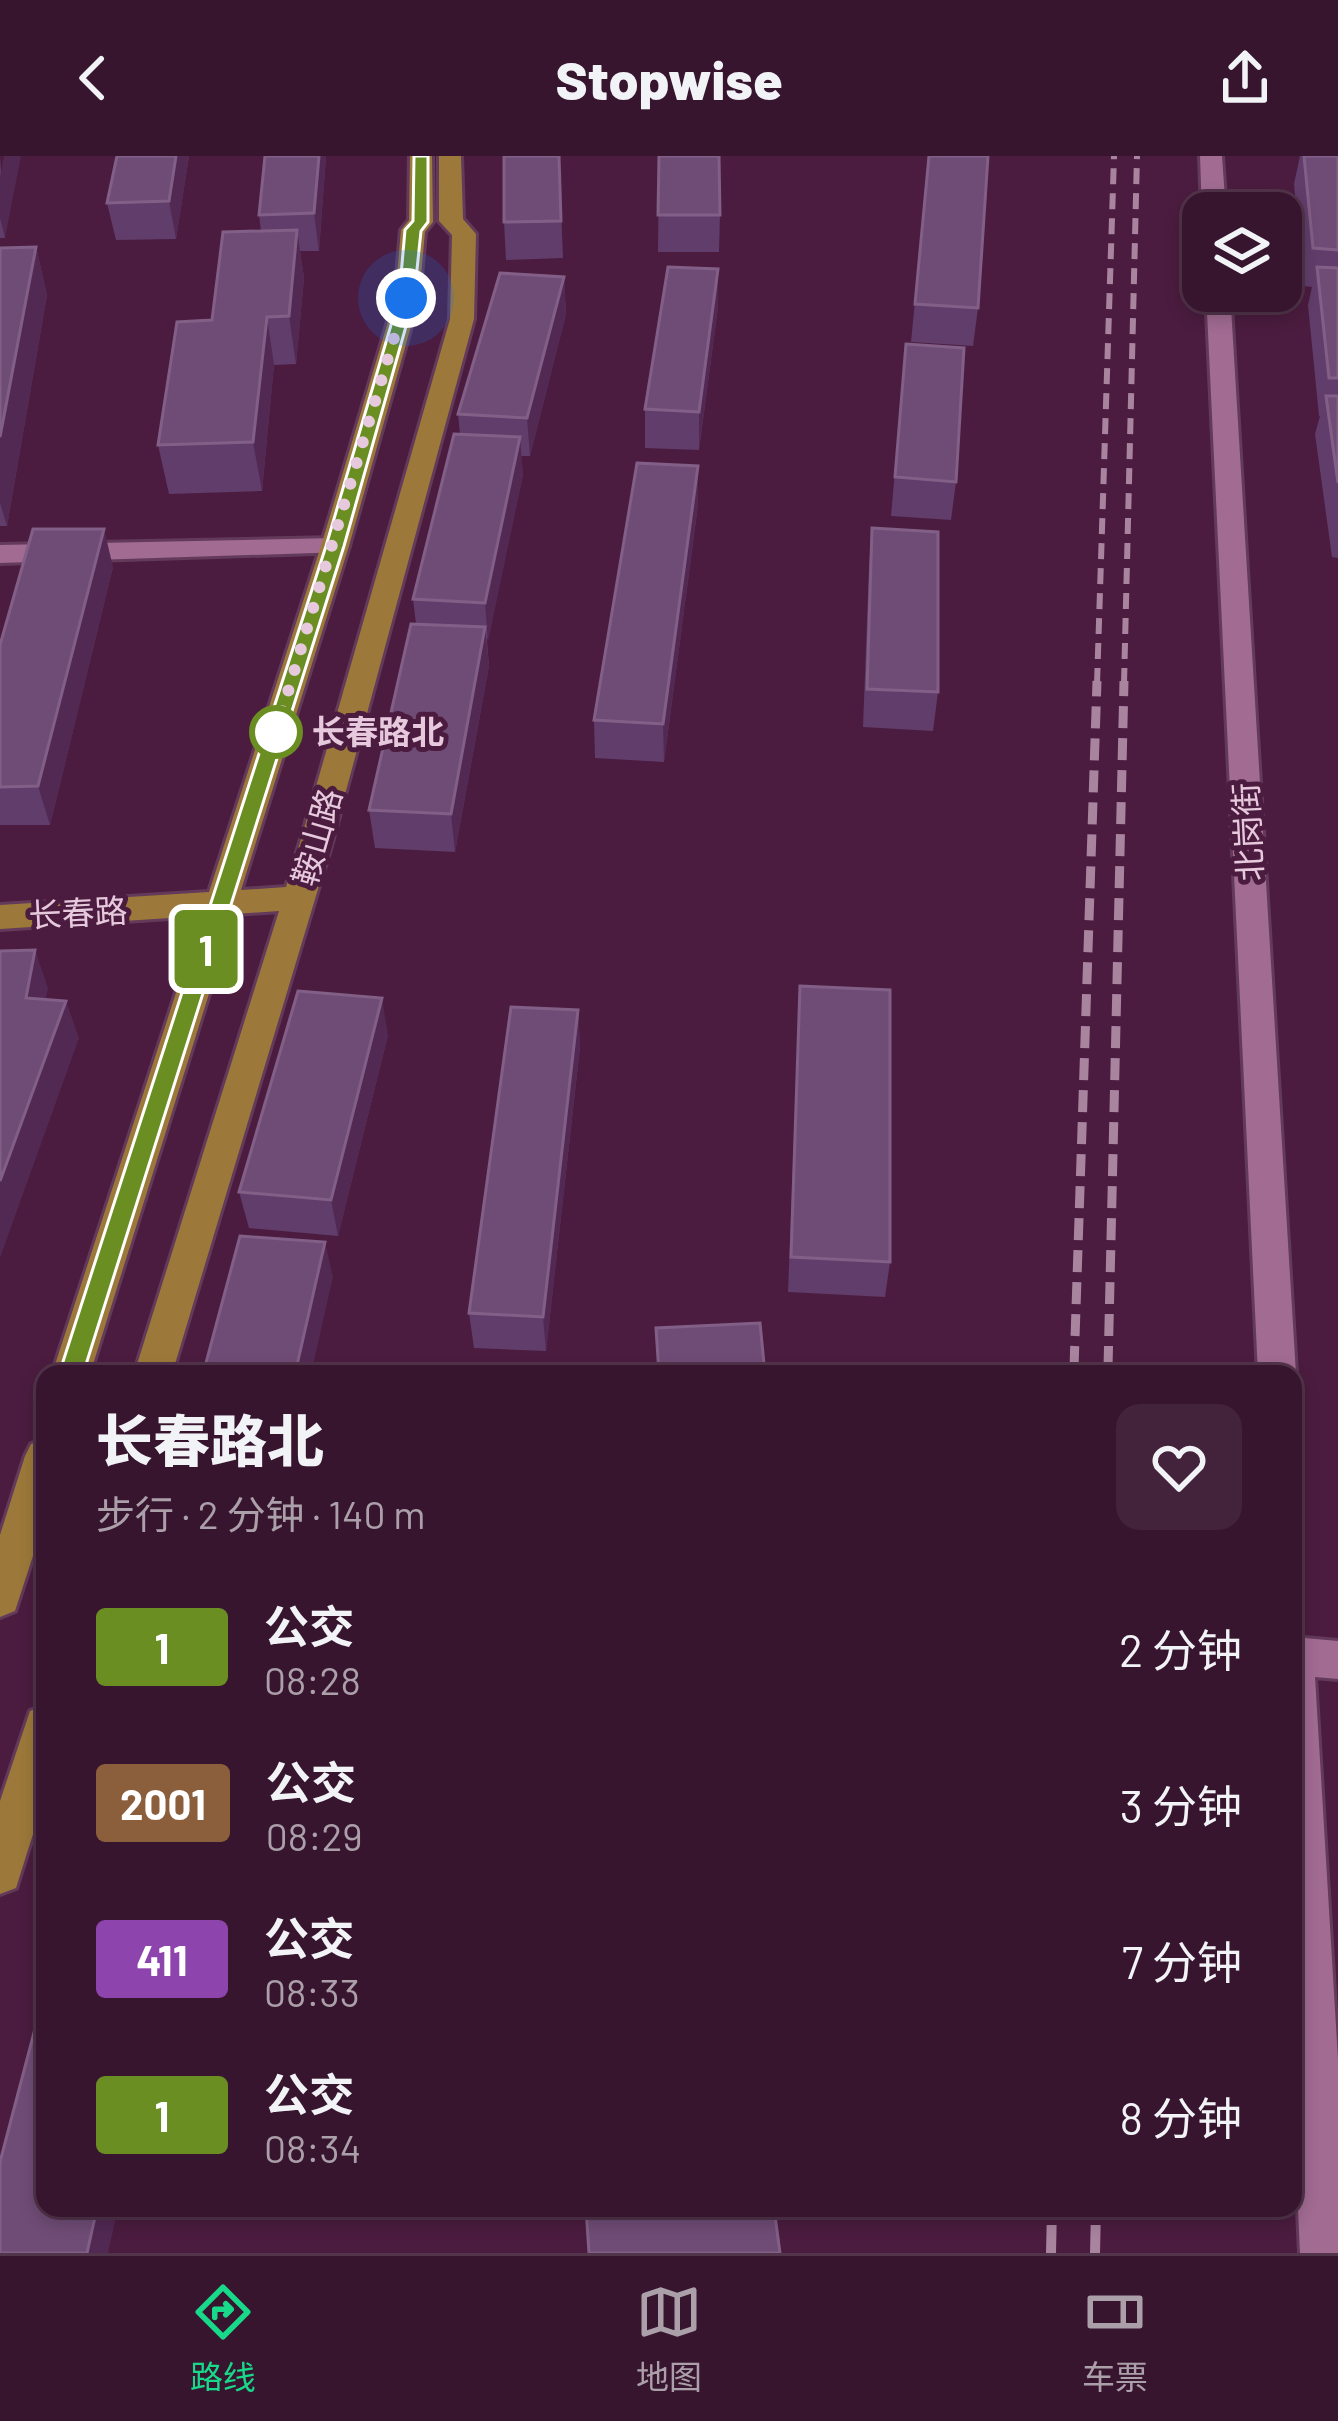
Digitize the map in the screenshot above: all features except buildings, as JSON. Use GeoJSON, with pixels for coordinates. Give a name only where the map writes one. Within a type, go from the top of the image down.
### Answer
{"type":"FeatureCollection","features":[{"type":"Feature","properties":{"kind":"main road"},"geometry":{"type":"LineString","coordinates":[[74,1365],[335,546],[406,298],[413,230],[421,222],[421,156]]}},
{"type":"Feature","properties":{"kind":"main road","name":"鞍山路"},"geometry":{"type":"LineString","coordinates":[[156,1365],[299,898],[462,319],[464,234],[452,220],[450,156]]}},
{"type":"Feature","properties":{"kind":"main road","name":"长春路"},"geometry":{"type":"LineString","coordinates":[[0,917],[299,898]]}},
{"type":"Feature","properties":{"kind":"main road"},"geometry":{"type":"LineString","coordinates":[[0,1598],[36,1484]]}},
{"type":"Feature","properties":{"kind":"main road"},"geometry":{"type":"LineString","coordinates":[[0,1872],[36,1754]]}},
{"type":"Feature","properties":{"kind":"street"},"geometry":{"type":"LineString","coordinates":[[1211,156],[1213,192]]}},
{"type":"Feature","properties":{"kind":"street","name":"北岗街"},"geometry":{"type":"LineString","coordinates":[[1219,312],[1277,1365]]}},
{"type":"Feature","properties":{"kind":"street"},"geometry":{"type":"LineString","coordinates":[[0,554],[335,546]]}},
{"type":"Feature","properties":{"kind":"street"},"geometry":{"type":"LineString","coordinates":[[1302,1658],[1338,1660]]}},
{"type":"Feature","properties":{"kind":"street"},"geometry":{"type":"LineString","coordinates":[[1302,1825],[1325,2253]]}},
{"type":"Feature","properties":{"kind":"railway"},"geometry":{"type":"LineString","coordinates":[[1097,684],[1114,156]]}},
{"type":"Feature","properties":{"kind":"railway"},"geometry":{"type":"LineString","coordinates":[[1124,684],[1137,156]]}},
{"type":"Feature","properties":{"kind":"railway"},"geometry":{"type":"LineString","coordinates":[[1074,1365],[1097,681]]}},
{"type":"Feature","properties":{"kind":"railway"},"geometry":{"type":"LineString","coordinates":[[1108,1365],[1124,681]]}},
{"type":"Feature","properties":{"kind":"railway"},"geometry":{"type":"LineString","coordinates":[[1051,2253],[1052,2217]]}},
{"type":"Feature","properties":{"kind":"railway"},"geometry":{"type":"LineString","coordinates":[[1095,2253],[1096,2217]]}},
{"type":"Feature","properties":{"kind":"bus line","name":"1"},"geometry":{"type":"LineString","coordinates":[[74,1365],[335,546],[395,339],[406,298],[413,230],[421,222],[421,156]]}},
{"type":"Feature","properties":{"kind":"place","name":"长春路北"},"geometry":{"type":"Point","coordinates":[276,732]}},
{"type":"Feature","properties":{"kind":"route"},"geometry":{"type":"LineString","coordinates":[[276,732],[406,298]]}}]}
